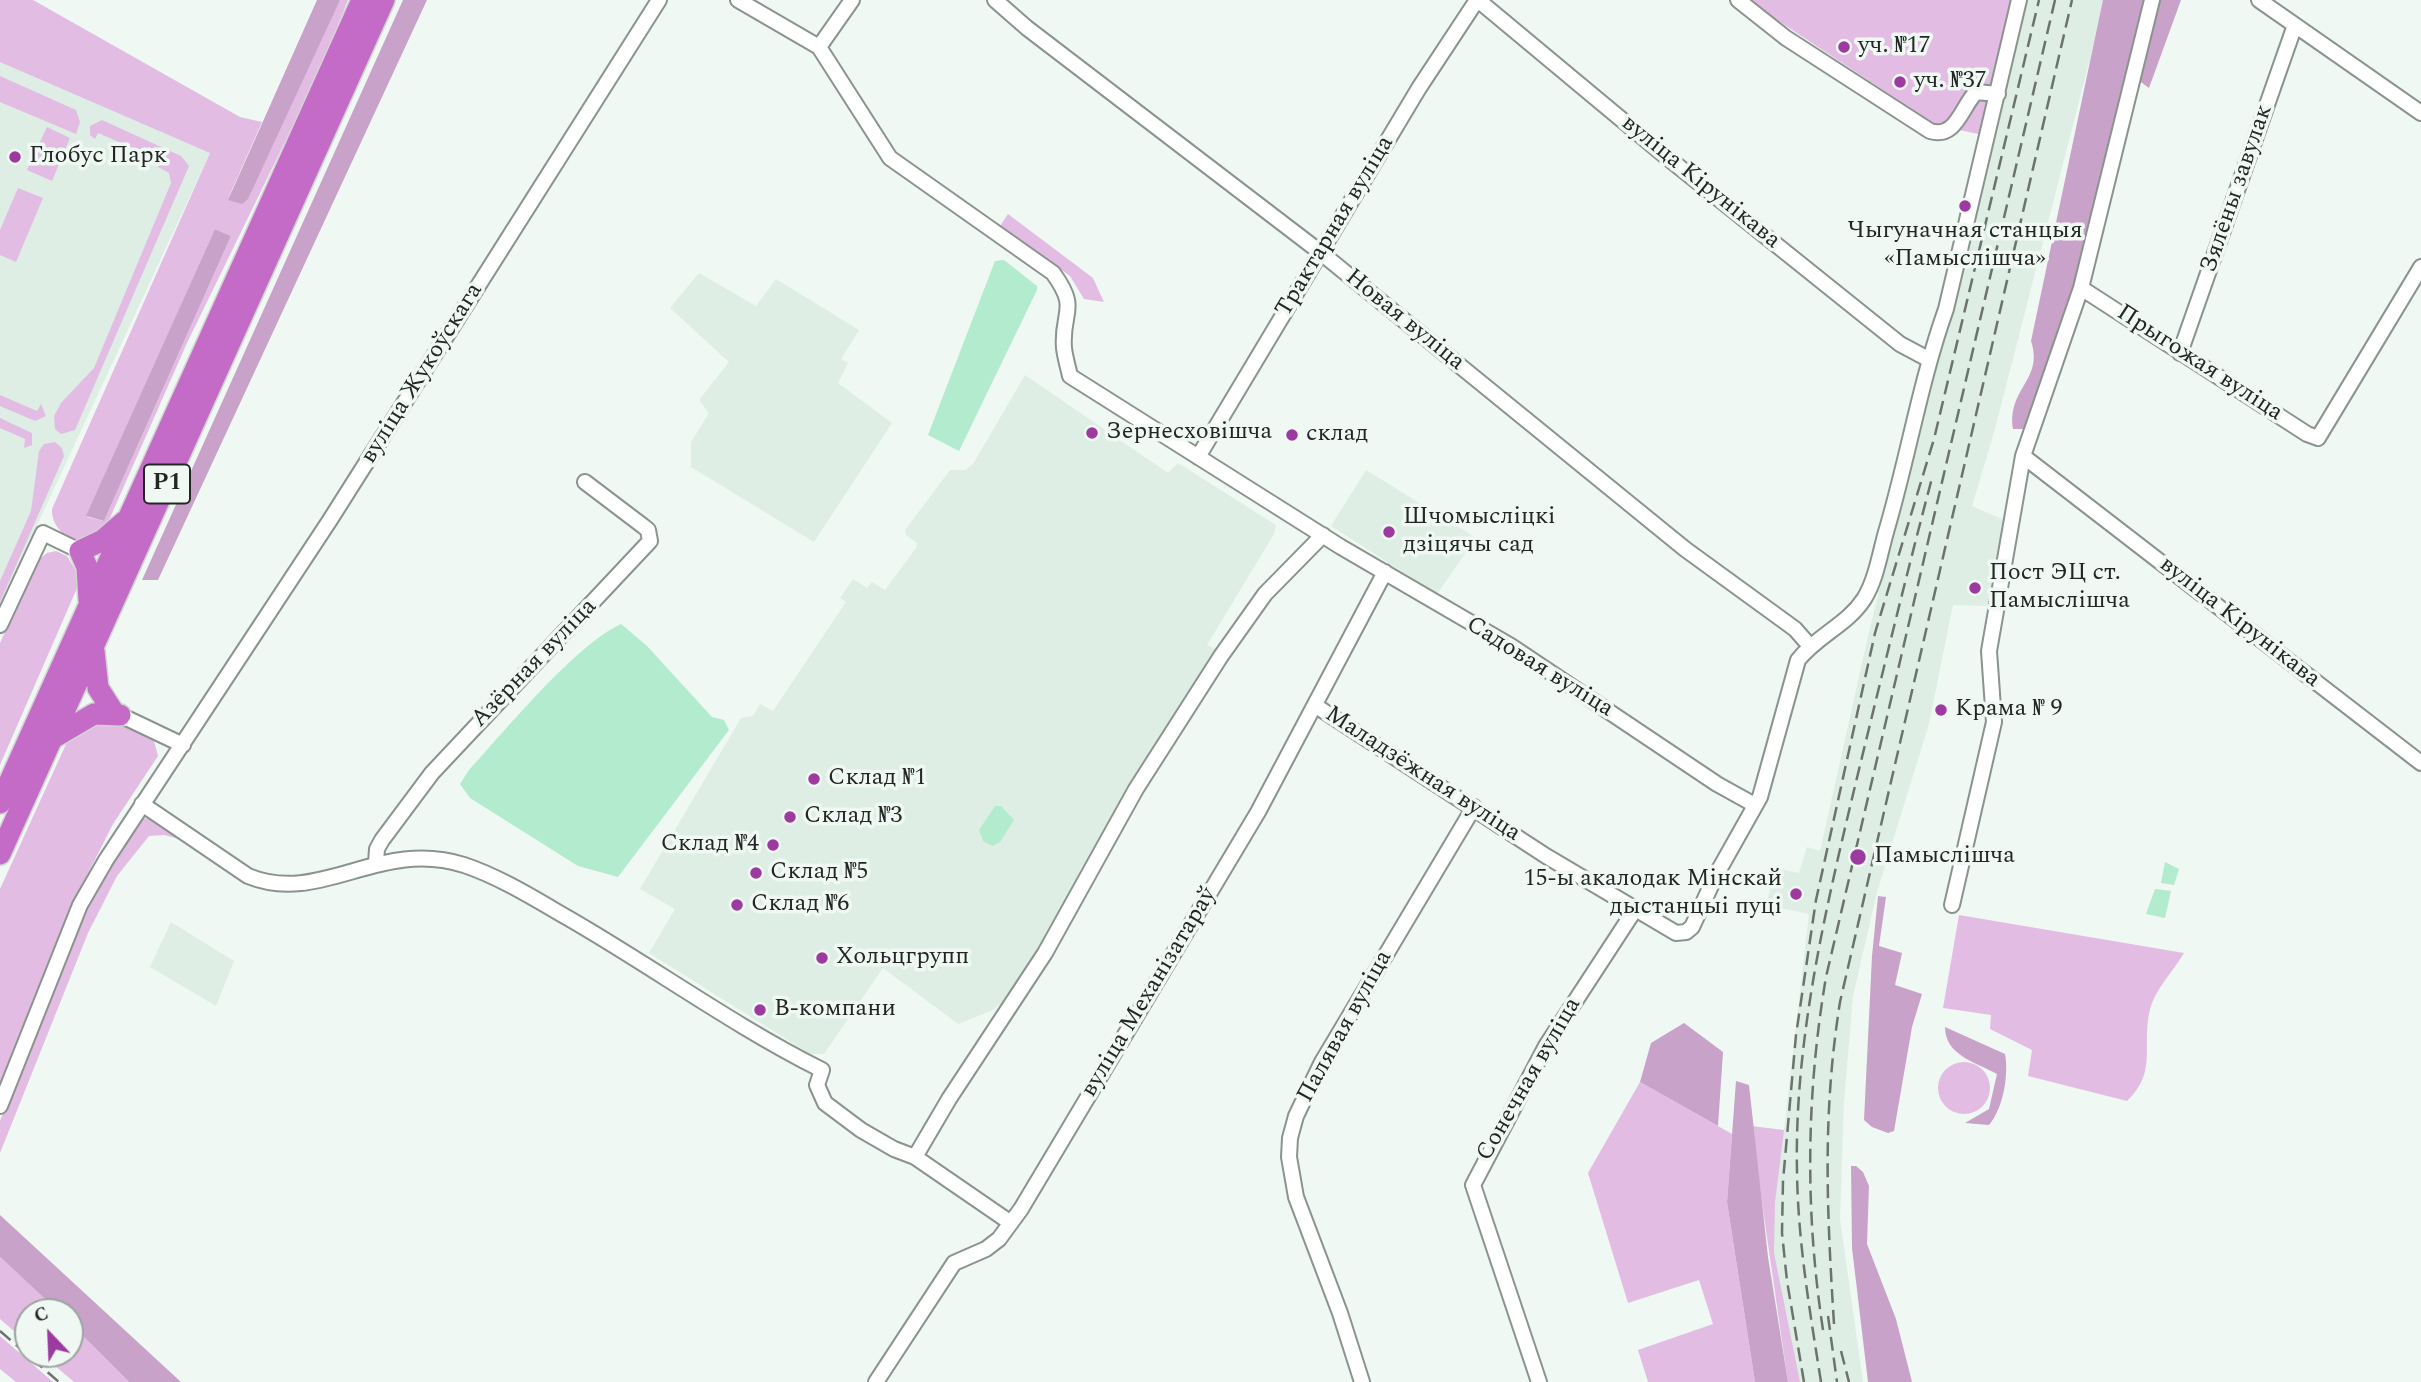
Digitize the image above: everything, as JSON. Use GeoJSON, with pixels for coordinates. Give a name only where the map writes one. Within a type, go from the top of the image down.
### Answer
{"type":"FeatureCollection","features":[{"type":"Feature","properties":{"kind":"highway","name":"Р1"},"geometry":{"type":"LineString","coordinates":[[0,803],[362,0]]}},
{"type":"Feature","properties":{"kind":"highway","name":"Р1"},"geometry":{"type":"LineString","coordinates":[[0,854],[384,0]]}},
{"type":"Feature","properties":{"kind":"highway"},"geometry":{"type":"LineString","coordinates":[[90,604],[87,567],[80,551],[103,540],[129,518]]}},
{"type":"Feature","properties":{"kind":"highway"},"geometry":{"type":"LineString","coordinates":[[51,739],[83,718],[117,714],[98,688],[94,647]]}},
{"type":"Feature","properties":{"kind":"street","name":"вуліца Жукоўскага"},"geometry":{"type":"LineString","coordinates":[[0,1105],[80,905],[142,804],[336,510],[659,0]]}},
{"type":"Feature","properties":{"kind":"street"},"geometry":{"type":"LineString","coordinates":[[738,0],[819,47],[852,0]]}},
{"type":"Feature","properties":{"kind":"street","name":"Новая вуліца"},"geometry":{"type":"LineString","coordinates":[[995,0],[1027,28],[1320,252],[1685,550],[1795,629],[1810,645]]}},
{"type":"Feature","properties":{"kind":"street","name":"Трактарная вуліца"},"geometry":{"type":"LineString","coordinates":[[1198,457],[1320,252],[1478,0]]}},
{"type":"Feature","properties":{"kind":"street","name":"вуліца Кірунікава"},"geometry":{"type":"LineString","coordinates":[[1478,0],[1894,340],[1928,359]]}},
{"type":"Feature","properties":{"kind":"street"},"geometry":{"type":"LineString","coordinates":[[1738,0],[1786,38],[1930,131],[1940,134],[1951,130],[1976,92],[1998,94]]}},
{"type":"Feature","properties":{"kind":"street"},"geometry":{"type":"LineString","coordinates":[[1753,804],[1760,797],[1766,781],[1798,660],[1810,645],[1851,617],[1867,595],[1901,481],[1928,359],[1945,309],[2019,0]]}},
{"type":"Feature","properties":{"kind":"street"},"geometry":{"type":"LineString","coordinates":[[1952,905],[1994,722],[1989,651],[2023,456],[2081,288],[2152,0]]}},
{"type":"Feature","properties":{"kind":"street"},"geometry":{"type":"LineString","coordinates":[[2259,0],[2421,113]]}},
{"type":"Feature","properties":{"kind":"street","name":"Зялёны завулак"},"geometry":{"type":"LineString","coordinates":[[2180,353],[2295,25]]}},
{"type":"Feature","properties":{"kind":"street","name":"Садовая вуліца"},"geometry":{"type":"LineString","coordinates":[[819,47],[890,158],[1053,273],[1066,290],[1070,308],[1064,346],[1070,376],[1323,535],[1511,646],[1717,785],[1753,804]]}},
{"type":"Feature","properties":{"kind":"street","name":"Прыгожая вуліца"},"geometry":{"type":"LineString","coordinates":[[2081,288],[2307,434],[2318,438],[2421,267]]}},
{"type":"Feature","properties":{"kind":"street","name":"вуліца Кірунікава"},"geometry":{"type":"LineString","coordinates":[[2023,456],[2421,763]]}},
{"type":"Feature","properties":{"kind":"street","name":"Азёрная вуліца"},"geometry":{"type":"LineString","coordinates":[[376,863],[377,849],[382,840],[432,774],[650,541],[648,530],[585,482]]}},
{"type":"Feature","properties":{"kind":"street"},"geometry":{"type":"LineString","coordinates":[[0,625],[43,533],[80,551]]}},
{"type":"Feature","properties":{"kind":"street"},"geometry":{"type":"LineString","coordinates":[[915,1157],[948,1099],[1045,953],[1136,789],[1221,656],[1265,594],[1323,535]]}},
{"type":"Feature","properties":{"kind":"street","name":"вуліца Механізатараў"},"geometry":{"type":"LineString","coordinates":[[876,1382],[954,1263],[986,1249],[999,1239],[1011,1223],[1237,847],[1317,706],[1357,620],[1385,572]]}},
{"type":"Feature","properties":{"kind":"street","name":"Маладзёжная вуліца"},"geometry":{"type":"LineString","coordinates":[[1317,706],[1546,856],[1676,933],[1686,932],[1692,927],[1753,804]]}},
{"type":"Feature","properties":{"kind":"street"},"geometry":{"type":"LineString","coordinates":[[117,714],[183,745]]}},
{"type":"Feature","properties":{"kind":"street"},"geometry":{"type":"LineString","coordinates":[[142,804],[247,876],[266,883],[299,884],[376,863],[417,857],[441,859],[492,877],[531,896],[634,956],[788,1052],[822,1070],[817,1085],[825,1103],[861,1130],[894,1149],[915,1157],[1011,1223]]}},
{"type":"Feature","properties":{"kind":"street","name":"Палявая вуліца"},"geometry":{"type":"LineString","coordinates":[[1362,1382],[1340,1313],[1296,1196],[1289,1157],[1290,1138],[1296,1116],[1322,1062],[1474,807]]}},
{"type":"Feature","properties":{"kind":"street","name":"Сонечная вуліца"},"geometry":{"type":"LineString","coordinates":[[1539,1382],[1473,1185],[1546,1046],[1599,960],[1636,908]]}},
{"type":"Feature","properties":{"kind":"shaded area"},"geometry":{"type":"Polygon","coordinates":[[[0,0],[14,0],[210,153],[0,605],[0,0]]]}},
{"type":"Feature","properties":{"kind":"shaded area"},"geometry":{"type":"Polygon","coordinates":[[[0,0],[33,0],[240,117],[262,122],[228,199],[340,0],[348,0],[319,72],[187,343],[106,527],[86,540],[73,539],[62,532],[54,522],[52,509],[210,153],[0,62],[0,0]],[[215,229],[87,517],[104,521],[231,236],[215,229]]]}},
{"type":"Feature","properties":{"kind":"shaded area"},"geometry":{"type":"Polygon","coordinates":[[[317,0],[340,0],[248,199],[242,204],[228,200],[317,0]]]}},
{"type":"Feature","properties":{"kind":"shaded area"},"geometry":{"type":"Polygon","coordinates":[[[403,0],[427,0],[158,580],[142,580],[403,0]]]}},
{"type":"Feature","properties":{"kind":"shaded area"},"geometry":{"type":"Polygon","coordinates":[[[1747,0],[2012,0],[1983,135],[1936,125],[1747,0]]]}},
{"type":"Feature","properties":{"kind":"shaded area"},"geometry":{"type":"Polygon","coordinates":[[[2025,0],[2105,0],[1995,429],[1972,506],[2004,520],[1988,606],[1953,605],[1929,724],[1877,892],[1853,996],[1844,1102],[1840,1219],[1863,1382],[1788,1382],[1751,1126],[1784,1130],[1809,914],[1766,905],[1775,868],[1799,873],[1807,847],[1820,851],[1868,636],[2025,0]]]}},
{"type":"Feature","properties":{"kind":"shaded area"},"geometry":{"type":"Polygon","coordinates":[[[2103,0],[2144,0],[2089,237],[2064,327],[2026,429],[2013,429],[2015,403],[2033,365],[2031,341],[2103,0]]]}},
{"type":"Feature","properties":{"kind":"shaded area"},"geometry":{"type":"Polygon","coordinates":[[[2158,0],[2181,0],[2149,88],[2138,80],[2158,0]]]}},
{"type":"Feature","properties":{"kind":"shaded area"},"geometry":{"type":"Polygon","coordinates":[[[0,76],[76,110],[80,122],[76,134],[0,102],[0,76]]]}},
{"type":"Feature","properties":{"kind":"shaded area"},"geometry":{"type":"Polygon","coordinates":[[[102,120],[181,156],[189,166],[75,430],[61,434],[55,429],[54,416],[61,403],[94,368],[171,183],[169,173],[158,167],[161,160],[98,133],[95,139],[90,135],[90,126],[102,120]]]}},
{"type":"Feature","properties":{"kind":"shaded area"},"geometry":{"type":"Polygon","coordinates":[[[47,127],[70,138],[52,181],[27,170],[47,127]]]}},
{"type":"Feature","properties":{"kind":"shaded area"},"geometry":{"type":"Polygon","coordinates":[[[18,188],[43,198],[16,262],[0,255],[0,230],[18,188]]]}},
{"type":"Feature","properties":{"kind":"shaded area"},"geometry":{"type":"Polygon","coordinates":[[[1008,214],[1093,278],[1104,302],[1084,299],[1070,276],[1000,226],[1008,214]]]}},
{"type":"Feature","properties":{"kind":"shaded area"},"geometry":{"type":"Polygon","coordinates":[[[215,229],[231,236],[104,521],[86,516],[215,229]]]}},
{"type":"Feature","properties":{"kind":"shaded area"},"geometry":{"type":"Polygon","coordinates":[[[1004,260],[1037,286],[1037,290],[959,451],[928,435],[995,261],[1004,260]]]}},
{"type":"Feature","properties":{"kind":"shaded area"},"geometry":{"type":"Polygon","coordinates":[[[699,273],[756,306],[776,279],[859,330],[841,359],[848,363],[838,383],[892,423],[814,542],[691,467],[691,442],[709,413],[699,400],[729,362],[670,308],[699,273]]]}},
{"type":"Feature","properties":{"kind":"shaded area"},"geometry":{"type":"Polygon","coordinates":[[[1025,375],[1168,473],[1178,463],[1276,525],[1274,534],[1207,645],[1217,650],[1186,694],[1103,834],[1040,954],[1006,999],[991,1011],[958,1024],[883,968],[824,1054],[810,1054],[649,953],[675,909],[640,889],[741,718],[753,716],[760,704],[773,711],[846,602],[840,598],[853,579],[867,588],[872,582],[885,590],[916,548],[917,543],[906,535],[905,530],[950,470],[965,470],[973,464],[1025,375]]]}},
{"type":"Feature","properties":{"kind":"shaded area"},"geometry":{"type":"Polygon","coordinates":[[[0,395],[37,411],[41,404],[46,416],[35,421],[0,406],[0,395]]]}},
{"type":"Feature","properties":{"kind":"shaded area"},"geometry":{"type":"Polygon","coordinates":[[[0,418],[32,433],[32,445],[24,448],[25,439],[0,428],[0,418]]]}},
{"type":"Feature","properties":{"kind":"shaded area"},"geometry":{"type":"Polygon","coordinates":[[[55,442],[62,448],[64,456],[0,602],[0,581],[31,511],[39,451],[44,444],[55,442]]]}},
{"type":"Feature","properties":{"kind":"shaded area"},"geometry":{"type":"Polygon","coordinates":[[[1366,470],[1476,538],[1437,594],[1331,526],[1366,470]]]}},
{"type":"Feature","properties":{"kind":"shaded area"},"geometry":{"type":"Polygon","coordinates":[[[56,551],[67,556],[81,579],[0,765],[0,643],[37,561],[47,553],[56,551]]]}},
{"type":"Feature","properties":{"kind":"shaded area"},"geometry":{"type":"Polygon","coordinates":[[[621,624],[647,646],[712,717],[724,720],[729,730],[618,877],[578,866],[470,798],[460,784],[469,770],[562,669],[583,650],[621,624]]]}},
{"type":"Feature","properties":{"kind":"shaded area"},"geometry":{"type":"Polygon","coordinates":[[[115,719],[154,741],[158,756],[113,824],[78,893],[0,1084],[0,889],[67,742],[75,731],[115,719]]]}},
{"type":"Feature","properties":{"kind":"shaded area"},"geometry":{"type":"Polygon","coordinates":[[[995,806],[1001,806],[1014,820],[1000,842],[993,846],[983,841],[979,830],[995,806]]]}},
{"type":"Feature","properties":{"kind":"shaded area"},"geometry":{"type":"Polygon","coordinates":[[[140,818],[152,819],[183,840],[164,835],[149,836],[117,876],[88,933],[0,1153],[0,1121],[78,920],[102,875],[140,818]]]}},
{"type":"Feature","properties":{"kind":"shaded area"},"geometry":{"type":"Polygon","coordinates":[[[2165,862],[2179,869],[2174,885],[2161,883],[2165,862]]]}},
{"type":"Feature","properties":{"kind":"shaded area"},"geometry":{"type":"Polygon","coordinates":[[[2155,889],[2171,891],[2165,918],[2146,914],[2155,889]]]}},
{"type":"Feature","properties":{"kind":"shaded area"},"geometry":{"type":"Polygon","coordinates":[[[1878,896],[1886,897],[1879,946],[1902,953],[1895,985],[1922,994],[1912,1027],[1894,1131],[1888,1133],[1872,1127],[1864,1120],[1872,956],[1878,896]]]}},
{"type":"Feature","properties":{"kind":"shaded area"},"geometry":{"type":"Polygon","coordinates":[[[1959,915],[2184,953],[2153,1001],[2148,1023],[2146,1069],[2137,1090],[2127,1101],[2028,1076],[2032,1050],[1990,1029],[1991,1015],[1943,1008],[1959,915]]]}},
{"type":"Feature","properties":{"kind":"shaded area"},"geometry":{"type":"Polygon","coordinates":[[[171,922],[234,961],[216,1006],[150,967],[171,922]]]}},
{"type":"Feature","properties":{"kind":"shaded area"},"geometry":{"type":"Polygon","coordinates":[[[1684,1023],[1723,1052],[1718,1126],[1640,1082],[1651,1043],[1684,1023]]]}},
{"type":"Feature","properties":{"kind":"shaded area"},"geometry":{"type":"Polygon","coordinates":[[[1945,1027],[2005,1054],[2004,1091],[1998,1110],[1989,1125],[1965,1123],[1989,1109],[1997,1074],[1956,1051],[1946,1037],[1945,1027]]]}},
{"type":"Feature","properties":{"kind":"shaded area"},"geometry":{"type":"Polygon","coordinates":[[[1964,1062],[1974,1064],[1982,1070],[1988,1078],[1988,1098],[1982,1106],[1974,1112],[1964,1114],[1954,1112],[1946,1106],[1940,1098],[1938,1088],[1940,1078],[1946,1070],[1954,1064],[1964,1062]]]}},
{"type":"Feature","properties":{"kind":"shaded area"},"geometry":{"type":"Polygon","coordinates":[[[1736,1081],[1749,1085],[1768,1257],[1788,1382],[1755,1382],[1727,1202],[1736,1081]]]}},
{"type":"Feature","properties":{"kind":"shaded area"},"geometry":{"type":"Polygon","coordinates":[[[1640,1082],[1732,1134],[1727,1202],[1755,1382],[1648,1382],[1638,1350],[1713,1324],[1699,1280],[1628,1303],[1588,1173],[1640,1082]]]}},
{"type":"Feature","properties":{"kind":"shaded area"},"geometry":{"type":"Polygon","coordinates":[[[1751,1126],[1784,1130],[1775,1202],[1774,1253],[1800,1382],[1788,1382],[1751,1126]]]}},
{"type":"Feature","properties":{"kind":"shaded area"},"geometry":{"type":"Polygon","coordinates":[[[1851,1166],[1856,1166],[1863,1172],[1869,1186],[1867,1244],[1896,1319],[1912,1382],[1868,1382],[1852,1248],[1851,1166]]]}},
{"type":"Feature","properties":{"kind":"shaded area"},"geometry":{"type":"Polygon","coordinates":[[[0,1215],[181,1382],[129,1382],[84,1337],[84,1298],[44,1298],[0,1257],[0,1215]]]}},
{"type":"Feature","properties":{"kind":"shaded area"},"geometry":{"type":"Polygon","coordinates":[[[0,1257],[44,1298],[14,1298],[14,1331],[0,1319],[0,1257]]]}},
{"type":"Feature","properties":{"kind":"shaded area"},"geometry":{"type":"Polygon","coordinates":[[[0,1336],[14,1348],[14,1368],[37,1368],[53,1382],[16,1382],[0,1369],[0,1336]]]}},
{"type":"Feature","properties":{"kind":"shaded area"},"geometry":{"type":"Polygon","coordinates":[[[84,1337],[129,1382],[74,1382],[58,1368],[84,1368],[84,1337]]]}},
{"type":"Feature","properties":{"kind":"railway"},"geometry":{"type":"LineString","coordinates":[[1804,1382],[1787,1281],[1782,1233],[1783,1181],[1796,1035],[1816,900],[1875,633],[1934,439],[2039,0]]}},
{"type":"Feature","properties":{"kind":"railway"},"geometry":{"type":"LineString","coordinates":[[1823,1330],[1813,1242],[1810,1154],[1815,1065],[1826,977],[2055,0]]}},
{"type":"Feature","properties":{"kind":"railway"},"geometry":{"type":"LineString","coordinates":[[1834,1324],[1829,1242],[1828,1124],[1840,1002],[2072,0]]}},
{"type":"Feature","properties":{"kind":"railway"},"geometry":{"type":"LineString","coordinates":[[1821,1382],[1805,1277],[1798,1199],[1797,1124],[1806,1026],[1844,833],[1932,478]]}},
{"type":"Feature","properties":{"kind":"railway"},"geometry":{"type":"LineString","coordinates":[[1828,1316],[1837,1382]]}},
{"type":"Feature","properties":{"kind":"railway"},"geometry":{"type":"LineString","coordinates":[[0,1331],[59,1382]]}},
{"type":"Feature","properties":{"kind":"railway"},"geometry":{"type":"LineString","coordinates":[[1841,1351],[1849,1382]]}},
{"type":"Feature","properties":{"kind":"place","name":"уч. №17"},"geometry":{"type":"Point","coordinates":[1844,47]}},
{"type":"Feature","properties":{"kind":"place","name":"уч. №37"},"geometry":{"type":"Point","coordinates":[1900,82]}},
{"type":"Feature","properties":{"kind":"place","name":"Глобус Парк"},"geometry":{"type":"Point","coordinates":[15,157]}},
{"type":"Feature","properties":{"kind":"place","name":"Чыгуначная станцыя «Памыслішча»"},"geometry":{"type":"Point","coordinates":[1965,206]}},
{"type":"Feature","properties":{"kind":"place","name":"Зернесховішча"},"geometry":{"type":"Point","coordinates":[1092,433]}},
{"type":"Feature","properties":{"kind":"place","name":"склад"},"geometry":{"type":"Point","coordinates":[1292,435]}},
{"type":"Feature","properties":{"kind":"place","name":"Шчомысліцкі дзіцячы сад"},"geometry":{"type":"Point","coordinates":[1389,532]}},
{"type":"Feature","properties":{"kind":"place","name":"Пост ЭЦ ст. Памыслішча"},"geometry":{"type":"Point","coordinates":[1975,588]}},
{"type":"Feature","properties":{"kind":"place","name":"Крама № 9"},"geometry":{"type":"Point","coordinates":[1941,710]}},
{"type":"Feature","properties":{"kind":"place","name":"Склад №1"},"geometry":{"type":"Point","coordinates":[814,779]}},
{"type":"Feature","properties":{"kind":"place","name":"Склад №3"},"geometry":{"type":"Point","coordinates":[790,817]}},
{"type":"Feature","properties":{"kind":"place","name":"Склад №4"},"geometry":{"type":"Point","coordinates":[773,845]}},
{"type":"Feature","properties":{"kind":"place","name":"Памыслішча"},"geometry":{"type":"Point","coordinates":[1858,857]}},
{"type":"Feature","properties":{"kind":"place","name":"Склад №5"},"geometry":{"type":"Point","coordinates":[756,873]}},
{"type":"Feature","properties":{"kind":"place","name":"15-ы акалодак Мінскай дыстанцыі пуці"},"geometry":{"type":"Point","coordinates":[1796,894]}},
{"type":"Feature","properties":{"kind":"place","name":"Склад №6"},"geometry":{"type":"Point","coordinates":[737,905]}},
{"type":"Feature","properties":{"kind":"place","name":"Хольцгрупп"},"geometry":{"type":"Point","coordinates":[822,958]}},
{"type":"Feature","properties":{"kind":"place","name":"В-компани"},"geometry":{"type":"Point","coordinates":[760,1010]}}]}
